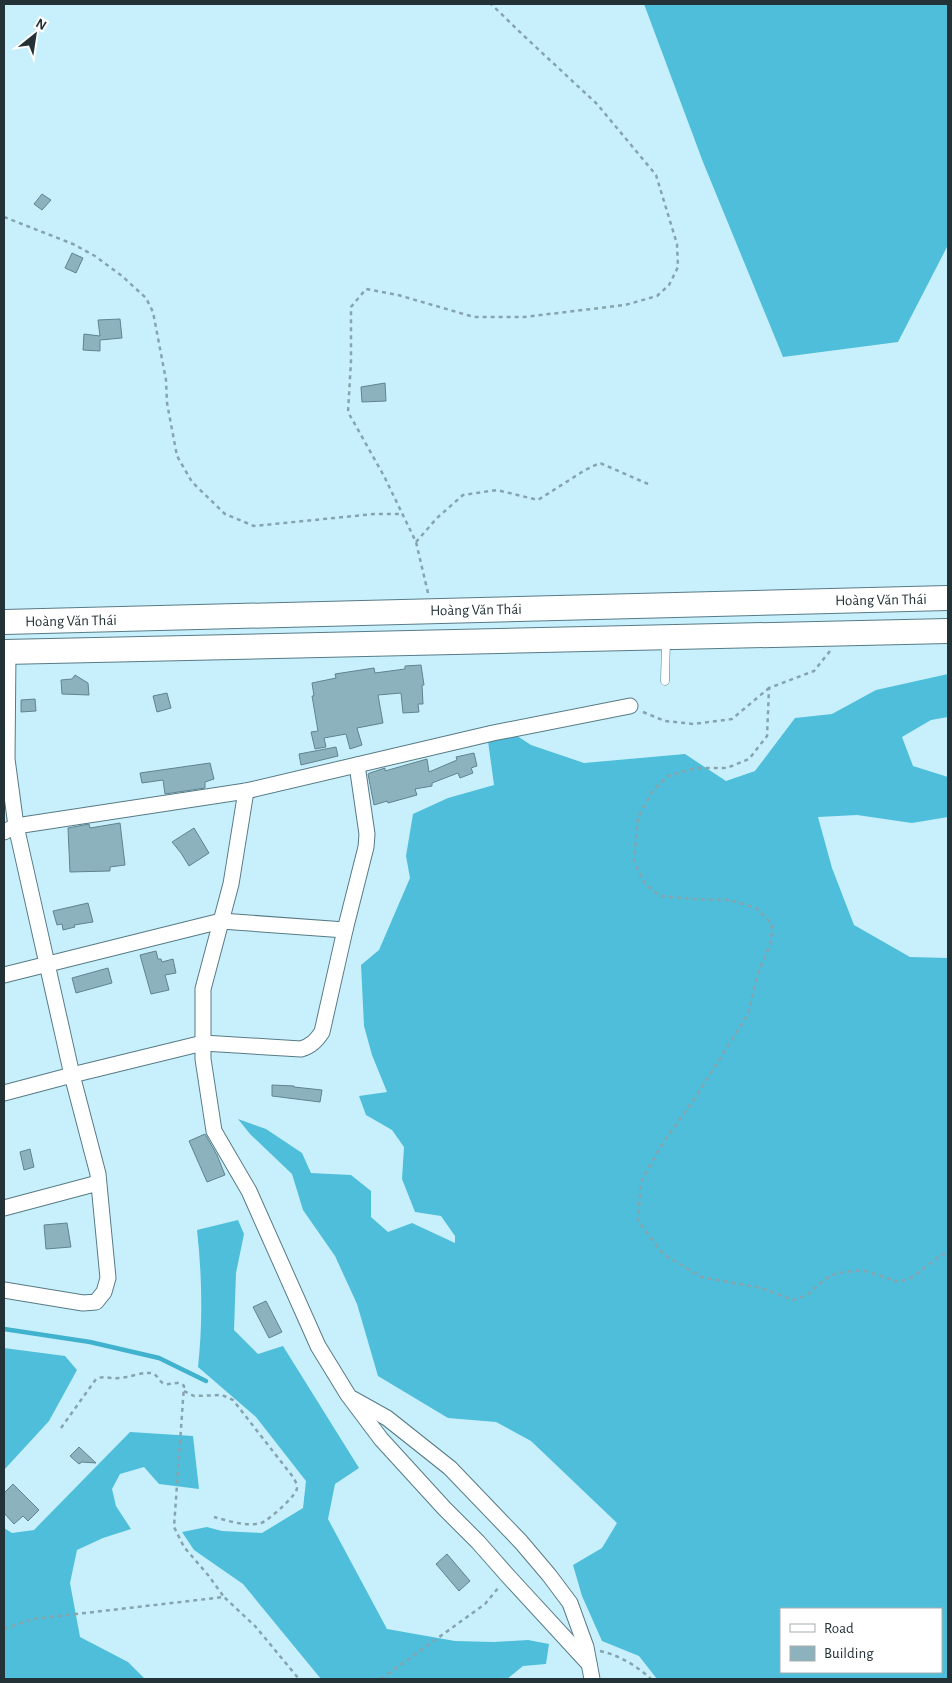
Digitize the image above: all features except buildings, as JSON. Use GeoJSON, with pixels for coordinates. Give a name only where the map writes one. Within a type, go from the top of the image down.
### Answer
{"type":"FeatureCollection","features":[{"type":"Feature","properties":{"kind":"main road","name":"Hoàng Văn Thái"},"geometry":{"type":"LineString","coordinates":[[5,622],[948,598]]}},
{"type":"Feature","properties":{"kind":"main road"},"geometry":{"type":"LineString","coordinates":[[5,622],[6,652]]}},
{"type":"Feature","properties":{"kind":"main road","name":"Hoàng Văn Thái"},"geometry":{"type":"LineString","coordinates":[[6,652],[948,631]]}},
{"type":"Feature","properties":{"kind":"street"},"geometry":{"type":"LineString","coordinates":[[4,1290],[83,1304],[96,1302],[104,1292],[108,1278],[98,1174],[72,1074],[47,964],[10,829],[6,652]]}},
{"type":"Feature","properties":{"kind":"street"},"geometry":{"type":"LineString","coordinates":[[10,829],[246,791],[493,733],[630,706]]}},
{"type":"Feature","properties":{"kind":"street"},"geometry":{"type":"LineString","coordinates":[[4,1093],[72,1074],[204,1043],[301,1049],[310,1046],[322,1032],[366,847],[367,834],[357,765]]}},
{"type":"Feature","properties":{"kind":"street"},"geometry":{"type":"LineString","coordinates":[[246,791],[231,884],[203,989],[204,1059],[214,1131],[250,1191],[318,1346],[348,1395],[381,1439],[589,1664]]}},
{"type":"Feature","properties":{"kind":"street"},"geometry":{"type":"LineString","coordinates":[[4,975],[221,921],[345,930]]}},
{"type":"Feature","properties":{"kind":"street"},"geometry":{"type":"LineString","coordinates":[[4,1208],[98,1183]]}},
{"type":"Feature","properties":{"kind":"street"},"geometry":{"type":"LineString","coordinates":[[348,1395],[387,1418],[450,1468],[521,1542],[570,1603],[586,1647],[592,1679]]}},
{"type":"Feature","properties":{"kind":"lane"},"geometry":{"type":"LineString","coordinates":[[665,681],[666,638]]}},
{"type":"Feature","properties":{"kind":"path"},"geometry":{"type":"LineString","coordinates":[[432,611],[416,542],[384,476],[348,412],[350,307],[366,289],[398,295],[474,317],[524,317],[626,305],[658,296],[669,285],[678,267],[677,244],[656,175],[597,104],[491,4]]}},
{"type":"Feature","properties":{"kind":"path"},"geometry":{"type":"LineString","coordinates":[[4,217],[73,244],[96,256],[146,298],[154,312],[166,380],[167,403],[177,456],[192,482],[225,514],[254,526],[374,514],[403,514]]}},
{"type":"Feature","properties":{"kind":"path"},"geometry":{"type":"LineString","coordinates":[[416,542],[437,518],[463,495],[497,490],[538,500],[585,470],[600,463],[648,484]]}},
{"type":"Feature","properties":{"kind":"path"},"geometry":{"type":"LineString","coordinates":[[630,706],[665,721],[694,724],[732,719],[769,688],[814,671],[833,648],[838,634]]}},
{"type":"Feature","properties":{"kind":"path"},"geometry":{"type":"LineString","coordinates":[[769,688],[767,736],[750,759],[727,768],[696,768],[668,776],[653,790],[638,817],[634,862],[645,884],[660,896],[730,900],[756,908],[772,924],[771,942],[757,976],[748,1014],[697,1095],[659,1149],[641,1182],[638,1221],[663,1254],[702,1277],[761,1288],[794,1300],[807,1295],[825,1278],[837,1273],[862,1270],[899,1282],[912,1277],[941,1255],[948,1254]]}},
{"type":"Feature","properties":{"kind":"path"},"geometry":{"type":"LineString","coordinates":[[61,1428],[96,1379],[102,1376],[118,1378],[149,1372],[155,1374],[165,1384],[181,1383],[184,1386],[174,1527],[184,1547],[208,1574],[224,1597],[255,1626],[299,1679]]}},
{"type":"Feature","properties":{"kind":"path"},"geometry":{"type":"LineString","coordinates":[[184,1391],[194,1396],[222,1395],[233,1400],[287,1469],[297,1485],[296,1492],[271,1517],[262,1523],[237,1523],[214,1517]]}},
{"type":"Feature","properties":{"kind":"path"},"geometry":{"type":"LineString","coordinates":[[381,1679],[485,1604],[508,1576]]}},
{"type":"Feature","properties":{"kind":"path"},"geometry":{"type":"LineString","coordinates":[[4,1629],[32,1618],[224,1597]]}},
{"type":"Feature","properties":{"kind":"path"},"geometry":{"type":"LineString","coordinates":[[586,1647],[613,1654],[651,1679]]}},
{"type":"Feature","properties":{"kind":"shaded area"},"geometry":{"type":"Polygon","coordinates":[[[644,4],[948,4],[948,245],[898,342],[783,357],[703,162],[644,4]]]}},
{"type":"Feature","properties":{"kind":"shaded area"},"geometry":{"type":"Polygon","coordinates":[[[948,674],[948,717],[931,720],[902,737],[913,766],[948,777],[948,817],[912,823],[857,815],[818,817],[832,868],[854,925],[910,957],[948,958],[948,1679],[657,1679],[639,1656],[602,1641],[582,1596],[573,1565],[602,1548],[617,1523],[531,1441],[496,1422],[448,1418],[378,1376],[357,1304],[335,1256],[303,1210],[292,1174],[250,1134],[238,1119],[266,1129],[302,1153],[311,1173],[351,1175],[371,1191],[371,1217],[388,1232],[412,1223],[455,1243],[455,1236],[441,1216],[415,1212],[402,1179],[404,1147],[392,1130],[366,1115],[359,1096],[387,1092],[372,1055],[364,1026],[361,965],[379,950],[410,878],[406,856],[413,814],[448,798],[494,785],[488,741],[508,730],[531,745],[584,763],[685,754],[726,781],[755,771],[795,718],[832,714],[876,690],[948,674]]]}},
{"type":"Feature","properties":{"kind":"shaded area"},"geometry":{"type":"Polygon","coordinates":[[[238,1220],[244,1234],[236,1273],[234,1330],[258,1354],[283,1346],[359,1468],[335,1484],[328,1519],[387,1629],[455,1641],[494,1642],[528,1640],[549,1644],[546,1664],[523,1666],[507,1679],[321,1679],[243,1584],[194,1550],[182,1532],[207,1527],[222,1531],[262,1533],[303,1508],[306,1481],[256,1417],[198,1367],[201,1333],[201,1298],[197,1230],[238,1220]]]}},
{"type":"Feature","properties":{"kind":"shaded area"},"geometry":{"type":"Polygon","coordinates":[[[4,1348],[65,1356],[77,1370],[49,1421],[4,1470],[4,1348]]]}},
{"type":"Feature","properties":{"kind":"shaded area"},"geometry":{"type":"Polygon","coordinates":[[[130,1432],[193,1436],[199,1489],[159,1484],[144,1467],[120,1474],[112,1489],[116,1506],[131,1529],[103,1538],[77,1550],[70,1583],[80,1637],[128,1662],[145,1679],[4,1679],[4,1528],[12,1533],[34,1530],[130,1432]]]}},
{"type":"Feature","properties":{"kind":"waterway"},"geometry":{"type":"LineString","coordinates":[[4,1329],[90,1342],[159,1358],[206,1381]]}}]}
